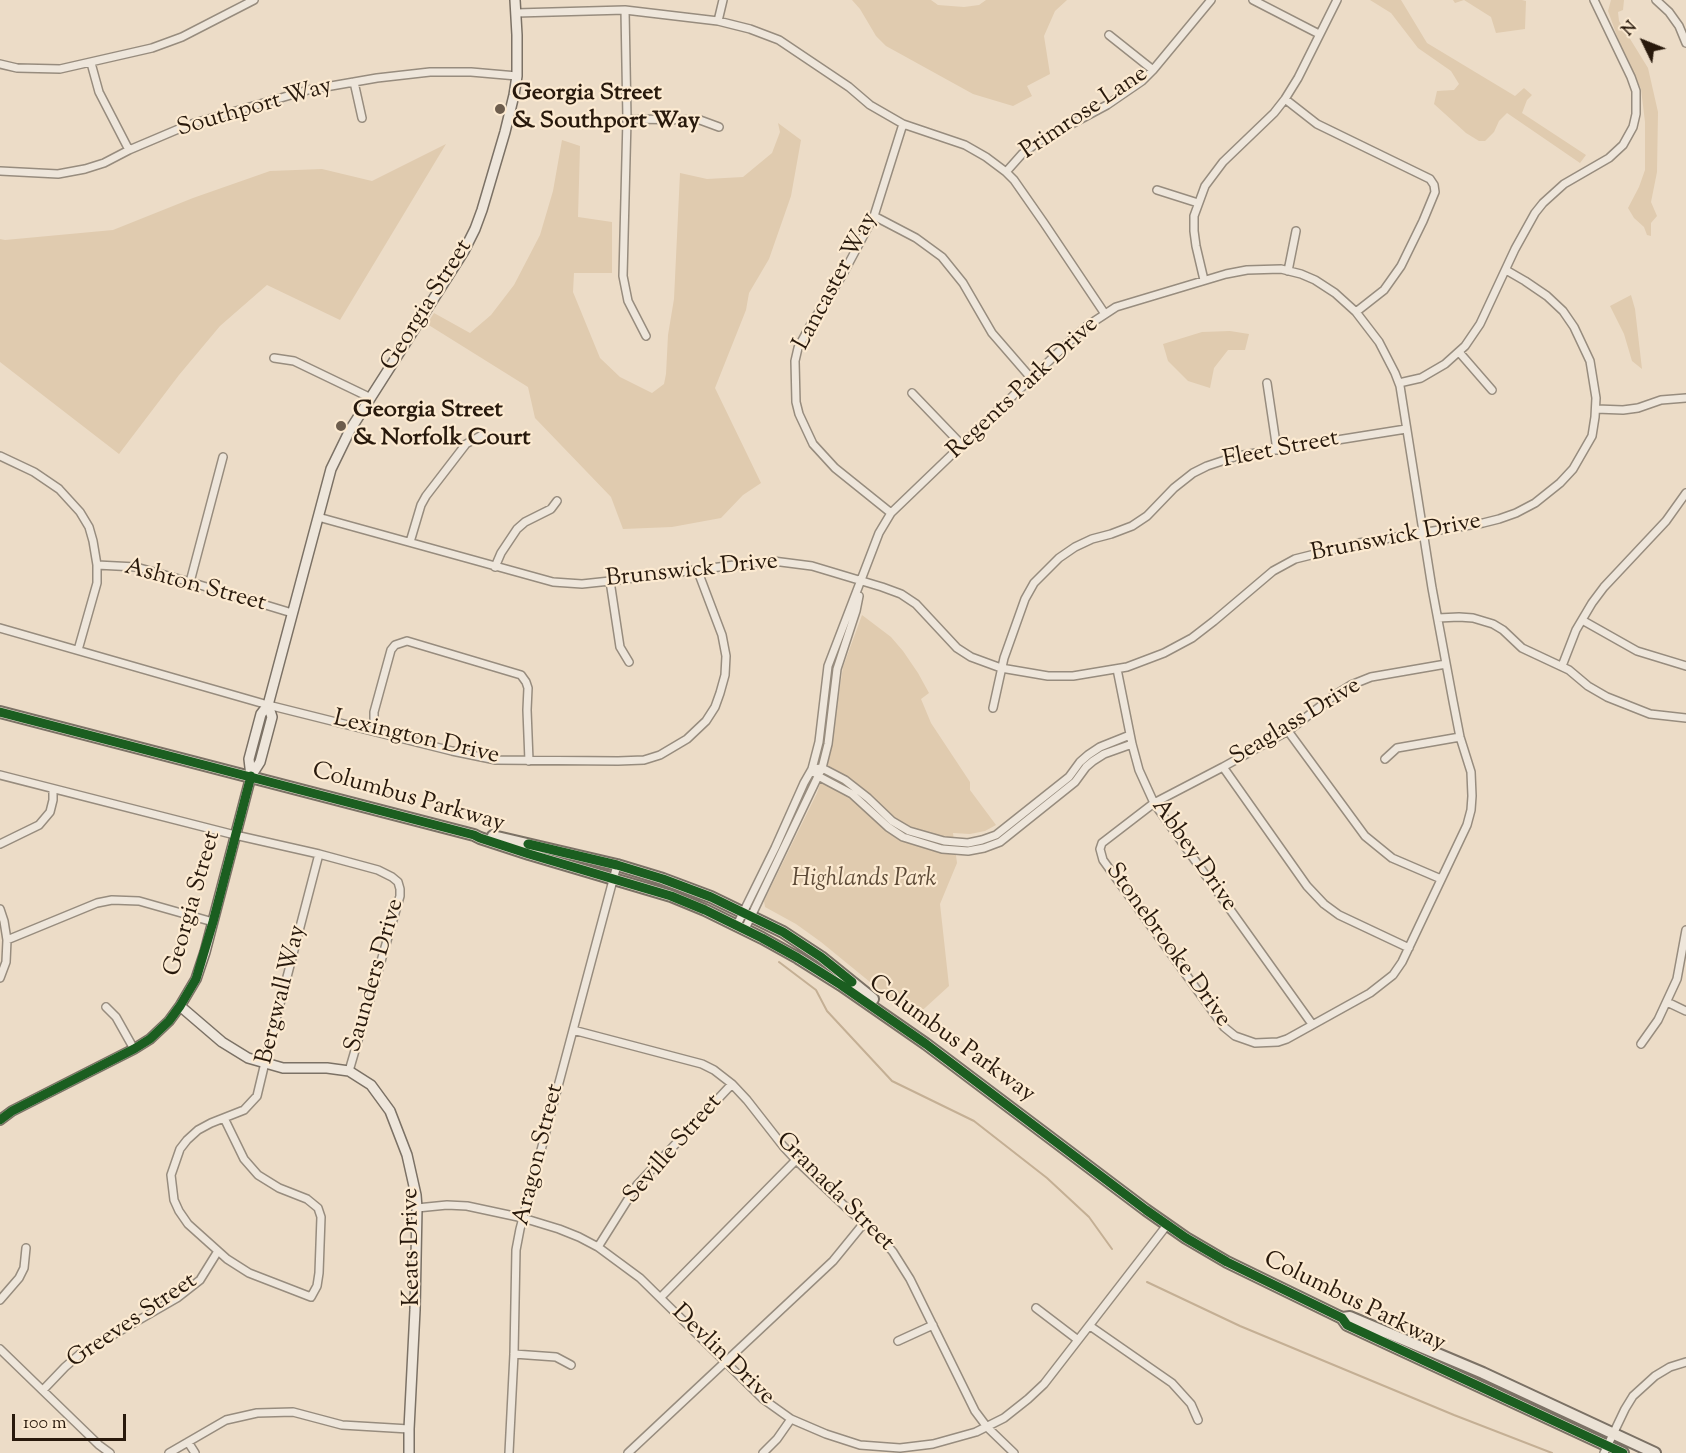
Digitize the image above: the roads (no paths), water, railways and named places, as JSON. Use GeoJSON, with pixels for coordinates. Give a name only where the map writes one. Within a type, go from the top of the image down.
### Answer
{"type":"FeatureCollection","features":[{"type":"Feature","properties":{"kind":"main road","name":"Columbus Parkway"},"geometry":{"type":"LineString","coordinates":[[0,712],[474,835],[671,897],[740,927],[798,958],[841,985],[926,1044],[1167,1225],[1227,1262],[1342,1318],[1347,1324],[1606,1449],[1623,1453]]}},
{"type":"Feature","properties":{"kind":"main road","name":"Columbus Parkway"},"geometry":{"type":"LineString","coordinates":[[474,835],[481,834],[508,839],[617,865],[711,897],[783,932],[821,957],[926,1044]]}},
{"type":"Feature","properties":{"kind":"main road","name":"Columbus Parkway"},"geometry":{"type":"LineString","coordinates":[[1342,1318],[1350,1317],[1483,1373],[1655,1453]]}},
{"type":"Feature","properties":{"kind":"street"},"geometry":{"type":"LineString","coordinates":[[0,64],[41,70],[60,69],[152,48],[182,37],[244,2],[254,0]]}},
{"type":"Feature","properties":{"kind":"street","name":"Georgia Street"},"geometry":{"type":"LineString","coordinates":[[0,1120],[12,1111],[134,1049],[161,1030],[180,1006],[196,980],[251,776],[249,759],[261,714],[268,705],[331,469],[350,430],[447,279],[475,229],[514,95],[517,76],[515,0]]}},
{"type":"Feature","properties":{"kind":"street"},"geometry":{"type":"LineString","coordinates":[[718,21],[723,0]]}},
{"type":"Feature","properties":{"kind":"street","name":"Primrose Lane"},"geometry":{"type":"LineString","coordinates":[[1006,172],[1022,154],[1038,142],[1107,105],[1142,81],[1211,0]]}},
{"type":"Feature","properties":{"kind":"street"},"geometry":{"type":"LineString","coordinates":[[1254,0],[1319,34]]}},
{"type":"Feature","properties":{"kind":"street"},"geometry":{"type":"LineString","coordinates":[[1204,280],[1196,246],[1194,216],[1205,186],[1218,169],[1285,99],[1337,0]]}},
{"type":"Feature","properties":{"kind":"street"},"geometry":{"type":"LineString","coordinates":[[1399,383],[1421,378],[1445,364],[1465,346],[1480,324],[1528,224],[1543,203],[1564,184],[1609,158],[1623,145],[1633,127],[1636,114],[1636,91],[1594,0]]}},
{"type":"Feature","properties":{"kind":"street"},"geometry":{"type":"LineString","coordinates":[[1656,0],[1679,26],[1686,43]]}},
{"type":"Feature","properties":{"kind":"street"},"geometry":{"type":"LineString","coordinates":[[626,10],[627,119],[623,276],[628,301],[646,336]]}},
{"type":"Feature","properties":{"kind":"street"},"geometry":{"type":"LineString","coordinates":[[516,13],[626,10],[718,21],[750,28],[779,40],[849,87],[870,105],[903,124],[965,145],[1006,172],[1044,223],[1105,314]]}},
{"type":"Feature","properties":{"kind":"street"},"geometry":{"type":"LineString","coordinates":[[1109,35],[1153,70]]}},
{"type":"Feature","properties":{"kind":"street"},"geometry":{"type":"LineString","coordinates":[[91,63],[99,92],[129,150]]}},
{"type":"Feature","properties":{"kind":"street","name":"Southport Way"},"geometry":{"type":"LineString","coordinates":[[0,171],[58,174],[104,163],[188,125],[309,90],[430,72],[471,72],[517,76]]}},
{"type":"Feature","properties":{"kind":"street"},"geometry":{"type":"LineString","coordinates":[[354,82],[362,118]]}},
{"type":"Feature","properties":{"kind":"street"},"geometry":{"type":"LineString","coordinates":[[1285,99],[1317,124],[1430,179],[1434,185],[1435,192],[1401,266],[1384,290],[1356,312]]}},
{"type":"Feature","properties":{"kind":"street"},"geometry":{"type":"LineString","coordinates":[[627,119],[700,120],[719,127]]}},
{"type":"Feature","properties":{"kind":"street","name":"Lancaster Way"},"geometry":{"type":"LineString","coordinates":[[891,513],[835,468],[813,444],[796,402],[795,361],[798,348],[843,274],[874,216],[903,124]]}},
{"type":"Feature","properties":{"kind":"street"},"geometry":{"type":"LineString","coordinates":[[1156,190],[1198,203]]}},
{"type":"Feature","properties":{"kind":"street"},"geometry":{"type":"LineString","coordinates":[[874,216],[916,238],[942,257],[963,283],[992,333],[1032,378]]}},
{"type":"Feature","properties":{"kind":"street"},"geometry":{"type":"LineString","coordinates":[[1288,271],[1296,231]]}},
{"type":"Feature","properties":{"kind":"street","name":"Regents Park Drive"},"geometry":{"type":"LineString","coordinates":[[747,914],[812,769],[819,742],[828,666],[879,533],[891,513],[1071,340],[1116,307],[1204,280],[1266,268],[1301,274],[1315,280],[1335,293],[1356,312],[1379,342],[1399,383],[1438,618]]}},
{"type":"Feature","properties":{"kind":"street","name":"Brunswick Drive"},"geometry":{"type":"LineString","coordinates":[[318,518],[553,582],[582,584],[750,563],[792,562],[901,594],[916,604],[957,648],[971,657],[1001,668],[1047,676],[1073,676],[1127,667],[1164,653],[1192,638],[1273,571],[1295,559],[1359,543],[1499,519],[1535,503],[1560,483],[1573,469],[1592,436],[1596,398],[1590,361],[1574,327],[1563,311],[1547,296],[1506,270]]}},
{"type":"Feature","properties":{"kind":"street"},"geometry":{"type":"LineString","coordinates":[[1459,352],[1492,390]]}},
{"type":"Feature","properties":{"kind":"street"},"geometry":{"type":"LineString","coordinates":[[274,358],[294,360],[370,398]]}},
{"type":"Feature","properties":{"kind":"street"},"geometry":{"type":"LineString","coordinates":[[1267,383],[1278,450]]}},
{"type":"Feature","properties":{"kind":"street"},"geometry":{"type":"LineString","coordinates":[[912,393],[962,444]]}},
{"type":"Feature","properties":{"kind":"street"},"geometry":{"type":"LineString","coordinates":[[1596,409],[1623,410],[1638,408],[1661,400],[1686,398]]}},
{"type":"Feature","properties":{"kind":"street","name":"Fleet Street"},"geometry":{"type":"LineString","coordinates":[[993,708],[1001,668],[1025,599],[1034,583],[1059,558],[1075,547],[1111,534],[1147,516],[1174,488],[1193,473],[1207,466],[1237,456],[1406,429]]}},
{"type":"Feature","properties":{"kind":"street"},"geometry":{"type":"LineString","coordinates":[[410,542],[426,496],[466,444],[483,435]]}},
{"type":"Feature","properties":{"kind":"street"},"geometry":{"type":"LineString","coordinates":[[0,456],[34,472],[59,489],[80,512],[89,527],[97,565],[97,583],[78,650]]}},
{"type":"Feature","properties":{"kind":"street"},"geometry":{"type":"LineString","coordinates":[[190,582],[223,457]]}},
{"type":"Feature","properties":{"kind":"street"},"geometry":{"type":"LineString","coordinates":[[1562,666],[1576,630],[1604,587],[1685,499]]}},
{"type":"Feature","properties":{"kind":"street"},"geometry":{"type":"LineString","coordinates":[[495,567],[501,553],[517,529],[525,522],[551,509],[557,501]]}},
{"type":"Feature","properties":{"kind":"street","name":"Ashton Street"},"geometry":{"type":"LineString","coordinates":[[97,565],[136,567],[292,614]]}},
{"type":"Feature","properties":{"kind":"street","name":"Lexington Drive"},"geometry":{"type":"LineString","coordinates":[[0,628],[268,705],[452,751],[496,760],[644,760],[672,749],[687,739],[706,721],[715,707],[725,675],[726,657],[722,635],[697,569]]}},
{"type":"Feature","properties":{"kind":"street"},"geometry":{"type":"LineString","coordinates":[[610,581],[620,647],[629,662]]}},
{"type":"Feature","properties":{"kind":"street","name":"Regents Park Drive"},"geometry":{"type":"LineString","coordinates":[[740,927],[822,768],[828,744],[837,669],[856,611],[861,581]]}},
{"type":"Feature","properties":{"kind":"street"},"geometry":{"type":"LineString","coordinates":[[1438,618],[1459,617],[1482,620],[1503,630],[1522,648],[1569,670],[1588,686],[1607,697],[1650,714],[1686,718]]}},
{"type":"Feature","properties":{"kind":"street","name":"Stonebrooke Drive"},"geometry":{"type":"LineString","coordinates":[[1154,803],[1102,843],[1100,849],[1103,860],[1229,1031],[1246,1041],[1267,1044],[1278,1042],[1382,985],[1402,962],[1467,825],[1471,810],[1471,772],[1460,737],[1438,618]]}},
{"type":"Feature","properties":{"kind":"street"},"geometry":{"type":"LineString","coordinates":[[1582,620],[1646,655],[1686,666]]}},
{"type":"Feature","properties":{"kind":"street"},"geometry":{"type":"LineString","coordinates":[[374,730],[374,712],[391,650],[395,645],[407,641],[521,675],[528,688],[529,761]]}},
{"type":"Feature","properties":{"kind":"street","name":"Seaglass Drive"},"geometry":{"type":"LineString","coordinates":[[1154,803],[1288,731],[1351,685],[1371,677],[1446,664]]}},
{"type":"Feature","properties":{"kind":"street","name":"Abbey Drive"},"geometry":{"type":"LineString","coordinates":[[1117,669],[1139,770],[1154,803],[1312,1024]]}},
{"type":"Feature","properties":{"kind":"street"},"geometry":{"type":"LineString","coordinates":[[1288,731],[1365,836],[1392,858],[1440,879]]}},
{"type":"Feature","properties":{"kind":"street"},"geometry":{"type":"LineString","coordinates":[[812,769],[822,768],[857,788],[892,821],[909,831],[944,842],[968,843],[996,835],[1069,777],[1088,755],[1100,747],[1130,735]]}},
{"type":"Feature","properties":{"kind":"street"},"geometry":{"type":"LineString","coordinates":[[1385,759],[1397,748],[1460,737]]}},
{"type":"Feature","properties":{"kind":"street"},"geometry":{"type":"LineString","coordinates":[[812,769],[818,776],[852,794],[888,827],[903,837],[942,849],[968,851],[1000,842],[1075,782],[1093,761],[1104,754],[1132,744]]}},
{"type":"Feature","properties":{"kind":"street"},"geometry":{"type":"LineString","coordinates":[[1223,767],[1307,886],[1324,904],[1339,915],[1409,948]]}},
{"type":"Feature","properties":{"kind":"street"},"geometry":{"type":"LineString","coordinates":[[0,775],[53,790],[319,854]]}},
{"type":"Feature","properties":{"kind":"street"},"geometry":{"type":"LineString","coordinates":[[0,844],[39,825],[50,812],[53,790]]}},
{"type":"Feature","properties":{"kind":"street","name":"Saunders Drive"},"geometry":{"type":"LineString","coordinates":[[319,854],[378,870],[392,877],[398,882],[400,896],[349,1071]]}},
{"type":"Feature","properties":{"kind":"street","name":"Bergwall Way"},"geometry":{"type":"LineString","coordinates":[[224,1118],[244,1159],[258,1175],[279,1188],[307,1199],[318,1208],[321,1218],[319,1273],[317,1286],[311,1297],[249,1273],[227,1259],[188,1224],[179,1211],[174,1200],[171,1175],[180,1149],[187,1140],[198,1130],[211,1123],[244,1110],[257,1096],[319,854]]}},
{"type":"Feature","properties":{"kind":"street","name":"Aragon Street"},"geometry":{"type":"LineString","coordinates":[[509,1453],[516,1250],[617,865]]}},
{"type":"Feature","properties":{"kind":"street"},"geometry":{"type":"LineString","coordinates":[[7,940],[97,903],[112,900],[139,901],[213,922]]}},
{"type":"Feature","properties":{"kind":"street"},"geometry":{"type":"LineString","coordinates":[[0,909],[7,940],[6,962],[0,978]]}},
{"type":"Feature","properties":{"kind":"street"},"geometry":{"type":"LineString","coordinates":[[1641,1044],[1658,1020],[1677,979],[1686,930]]}},
{"type":"Feature","properties":{"kind":"street"},"geometry":{"type":"LineString","coordinates":[[1667,1002],[1686,1011]]}},
{"type":"Feature","properties":{"kind":"street","name":"Keats Drive"},"geometry":{"type":"LineString","coordinates":[[180,1006],[222,1042],[248,1058],[282,1068],[327,1068],[349,1071],[371,1085],[390,1111],[407,1155],[417,1208],[409,1453]]}},
{"type":"Feature","properties":{"kind":"street"},"geometry":{"type":"LineString","coordinates":[[106,1007],[116,1017],[134,1049]]}},
{"type":"Feature","properties":{"kind":"street","name":"Granada Street"},"geometry":{"type":"LineString","coordinates":[[573,1030],[702,1064],[732,1084],[796,1160],[881,1238],[893,1252],[910,1279],[975,1411],[987,1427],[1014,1453]]}},
{"type":"Feature","properties":{"kind":"street","name":"Seville Street"},"geometry":{"type":"LineString","coordinates":[[598,1247],[637,1185],[732,1084]]}},
{"type":"Feature","properties":{"kind":"street"},"geometry":{"type":"LineString","coordinates":[[661,1297],[796,1160]]}},
{"type":"Feature","properties":{"kind":"street","name":"Devlin Drive"},"geometry":{"type":"LineString","coordinates":[[417,1208],[467,1206],[523,1218],[559,1229],[598,1247],[640,1278],[763,1399],[791,1419],[860,1445],[900,1448],[958,1439],[1004,1418],[1028,1399],[1044,1384],[1167,1225]]}},
{"type":"Feature","properties":{"kind":"street"},"geometry":{"type":"LineString","coordinates":[[628,1453],[833,1261],[864,1223]]}},
{"type":"Feature","properties":{"kind":"street"},"geometry":{"type":"LineString","coordinates":[[0,1300],[19,1278],[24,1268],[26,1248]]}},
{"type":"Feature","properties":{"kind":"street","name":"Greeves Street"},"geometry":{"type":"LineString","coordinates":[[43,1390],[65,1366],[80,1354],[177,1298],[200,1280],[218,1251]]}},
{"type":"Feature","properties":{"kind":"street"},"geometry":{"type":"LineString","coordinates":[[1036,1308],[1078,1340]]}},
{"type":"Feature","properties":{"kind":"street"},"geometry":{"type":"LineString","coordinates":[[898,1341],[933,1325]]}},
{"type":"Feature","properties":{"kind":"street"},"geometry":{"type":"LineString","coordinates":[[1090,1326],[1172,1383],[1191,1404],[1198,1420]]}},
{"type":"Feature","properties":{"kind":"street"},"geometry":{"type":"LineString","coordinates":[[0,1349],[110,1453]]}},
{"type":"Feature","properties":{"kind":"street"},"geometry":{"type":"LineString","coordinates":[[514,1354],[556,1357],[571,1365]]}},
{"type":"Feature","properties":{"kind":"street"},"geometry":{"type":"LineString","coordinates":[[1606,1449],[1625,1409],[1643,1386],[1670,1367],[1686,1362]]}},
{"type":"Feature","properties":{"kind":"street"},"geometry":{"type":"LineString","coordinates":[[169,1453],[226,1420],[274,1412],[294,1412],[342,1425],[409,1429]]}},
{"type":"Feature","properties":{"kind":"street"},"geometry":{"type":"LineString","coordinates":[[763,1453],[791,1419]]}},
{"type":"Feature","properties":{"kind":"street"},"geometry":{"type":"LineString","coordinates":[[188,1442],[195,1453]]}},
{"type":"Feature","properties":{"kind":"street"},"geometry":{"type":"LineString","coordinates":[[859,1453],[860,1445]]}},
{"type":"Feature","properties":{"kind":"waterway"},"geometry":{"type":"LineString","coordinates":[[779,962],[816,990],[827,1011],[892,1081],[974,1121],[1047,1178],[1089,1217],[1112,1249]]}},
{"type":"Feature","properties":{"kind":"waterway"},"geometry":{"type":"LineString","coordinates":[[1147,1282],[1240,1326],[1552,1453]]}},
{"type":"Feature","properties":{"kind":"place","name":"Georgia Street & Southport Way"},"geometry":{"type":"Point","coordinates":[500,109]}},
{"type":"Feature","properties":{"kind":"place","name":"Georgia Street & Norfolk Court"},"geometry":{"type":"Point","coordinates":[341,426]}},
{"type":"Feature","properties":{"kind":"park label","name":"Highlands Park"},"geometry":{"type":"Point","coordinates":[864,881]}}]}
